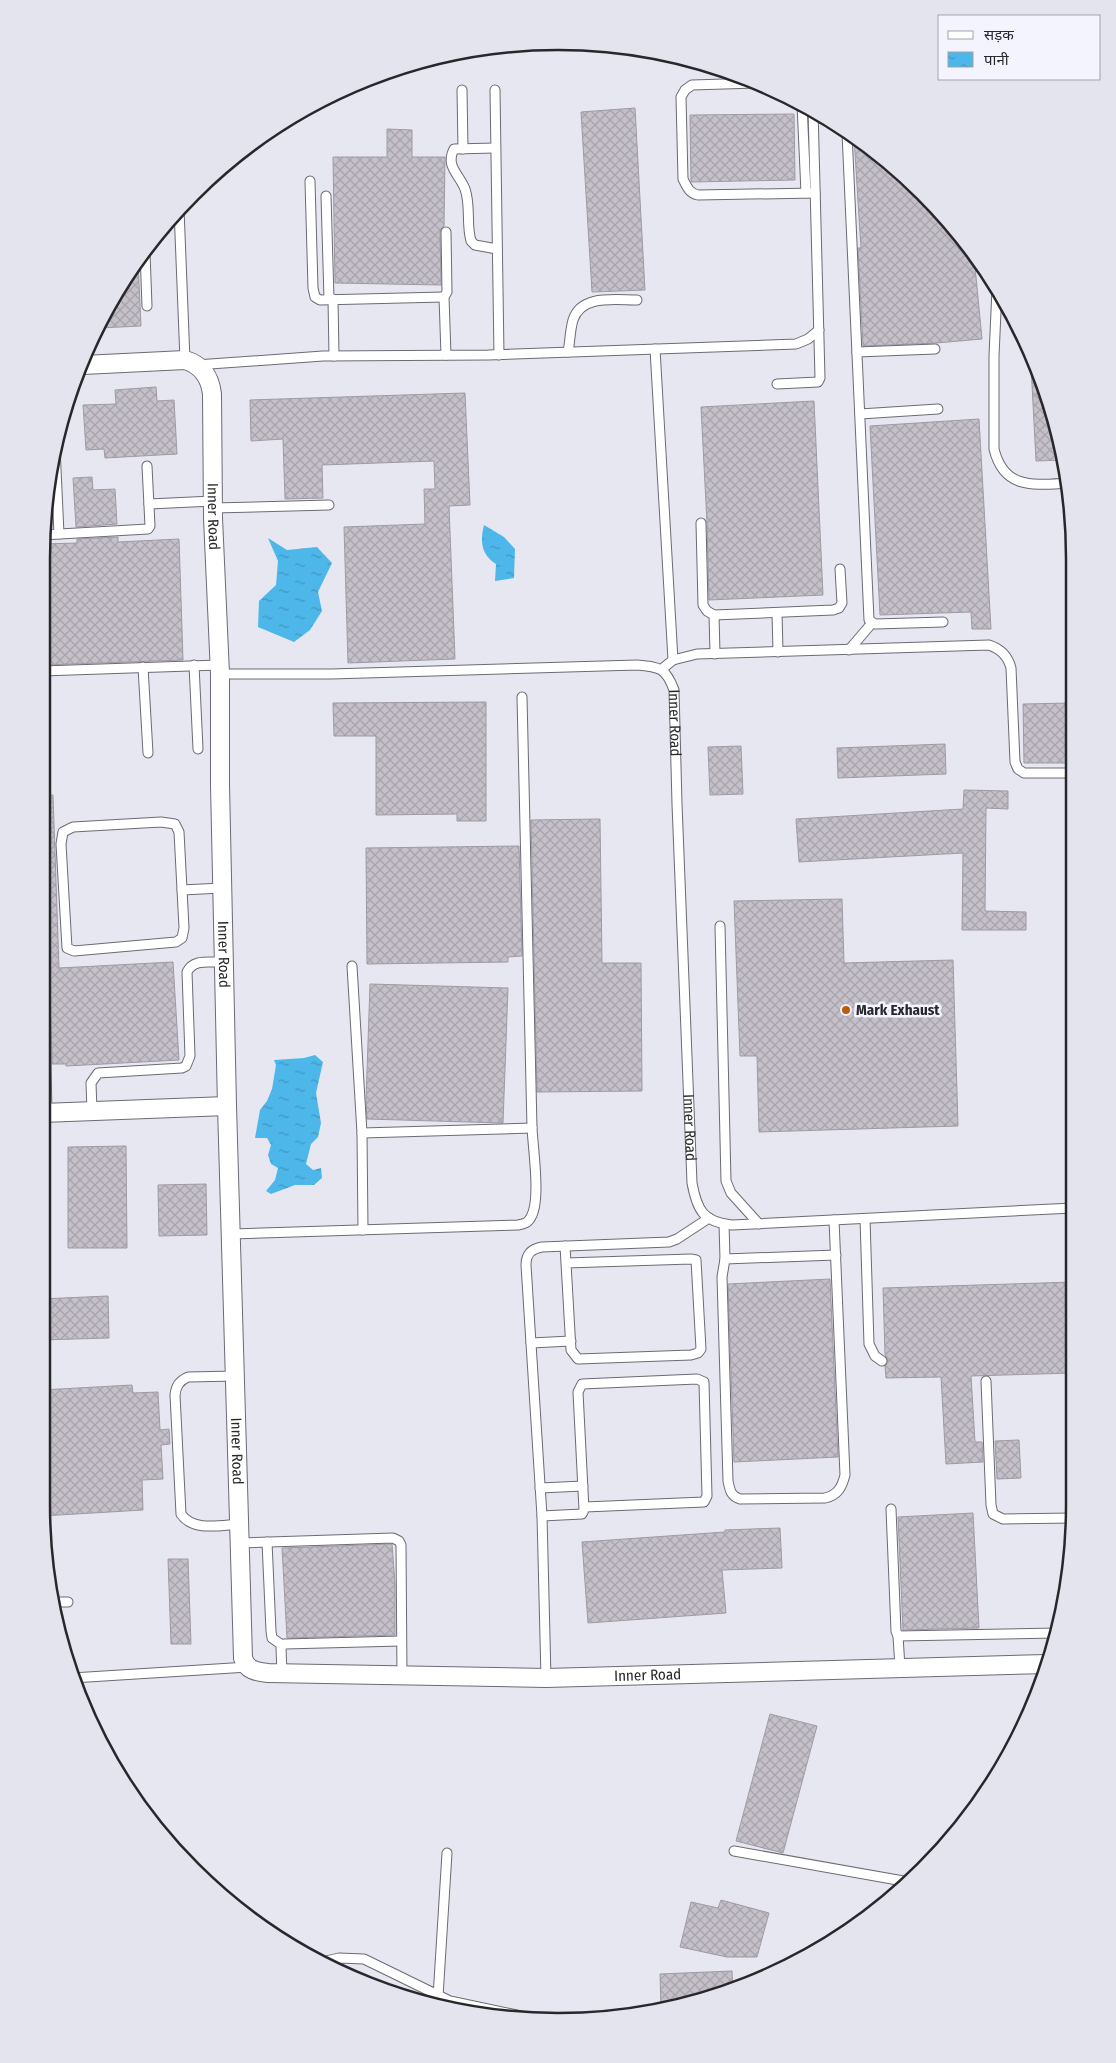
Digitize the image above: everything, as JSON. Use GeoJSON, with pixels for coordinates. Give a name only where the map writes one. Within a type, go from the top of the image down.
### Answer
{"type":"FeatureCollection","features":[{"type":"Feature","properties":{"kind":"street"},"geometry":{"type":"LineString","coordinates":[[89,365],[190,362]]}},
{"type":"Feature","properties":{"kind":"street","name":"Inner Road"},"geometry":{"type":"LineString","coordinates":[[190,362],[208,376],[212,394],[212,504],[220,670],[227,1106],[243,1658],[248,1667],[260,1672],[282,1674],[546,1678],[1040,1664]]}},
{"type":"Feature","properties":{"kind":"street"},"geometry":{"type":"LineString","coordinates":[[50,1113],[227,1106]]}},
{"type":"Feature","properties":{"kind":"lane"},"geometry":{"type":"LineString","coordinates":[[738,84],[692,85],[685,90],[681,97],[684,179],[688,189],[693,194],[698,195],[811,193]]}},
{"type":"Feature","properties":{"kind":"lane"},"geometry":{"type":"LineString","coordinates":[[462,90],[463,149]]}},
{"type":"Feature","properties":{"kind":"lane"},"geometry":{"type":"LineString","coordinates":[[494,90],[499,355]]}},
{"type":"Feature","properties":{"kind":"lane"},"geometry":{"type":"LineString","coordinates":[[777,384],[818,382],[820,378],[811,193],[804,154],[802,113]]}},
{"type":"Feature","properties":{"kind":"lane"},"geometry":{"type":"LineString","coordinates":[[811,193],[814,154],[813,119]]}},
{"type":"Feature","properties":{"kind":"lane"},"geometry":{"type":"LineString","coordinates":[[847,141],[869,620],[876,624],[943,622]]}},
{"type":"Feature","properties":{"kind":"lane"},"geometry":{"type":"LineString","coordinates":[[495,148],[454,149],[450,160],[452,168],[460,178],[465,190],[471,241],[475,245],[497,249]]}},
{"type":"Feature","properties":{"kind":"lane"},"geometry":{"type":"LineString","coordinates":[[804,154],[814,154]]}},
{"type":"Feature","properties":{"kind":"lane"},"geometry":{"type":"LineString","coordinates":[[310,181],[313,294],[320,300],[444,297]]}},
{"type":"Feature","properties":{"kind":"lane"},"geometry":{"type":"LineString","coordinates":[[326,196],[334,356]]}},
{"type":"Feature","properties":{"kind":"lane"},"geometry":{"type":"LineString","coordinates":[[178,221],[190,362],[334,356],[499,355],[800,344],[818,330]]}},
{"type":"Feature","properties":{"kind":"lane"},"geometry":{"type":"LineString","coordinates":[[446,232],[447,292],[444,297],[446,355]]}},
{"type":"Feature","properties":{"kind":"lane"},"geometry":{"type":"LineString","coordinates":[[145,263],[147,306]]}},
{"type":"Feature","properties":{"kind":"lane"},"geometry":{"type":"LineString","coordinates":[[568,352],[573,320],[578,311],[585,305],[595,300],[636,300]]}},
{"type":"Feature","properties":{"kind":"lane"},"geometry":{"type":"LineString","coordinates":[[997,302],[994,375],[994,449],[996,458],[1001,468],[1012,479],[1021,482],[1060,483]]}},
{"type":"Feature","properties":{"kind":"lane"},"geometry":{"type":"LineString","coordinates":[[655,349],[673,660]]}},
{"type":"Feature","properties":{"kind":"lane"},"geometry":{"type":"LineString","coordinates":[[857,352],[935,349]]}},
{"type":"Feature","properties":{"kind":"lane"},"geometry":{"type":"LineString","coordinates":[[860,414],[938,409]]}},
{"type":"Feature","properties":{"kind":"lane"},"geometry":{"type":"LineString","coordinates":[[51,534],[148,529],[150,526],[148,466]]}},
{"type":"Feature","properties":{"kind":"lane"},"geometry":{"type":"LineString","coordinates":[[56,479],[59,534]]}},
{"type":"Feature","properties":{"kind":"lane"},"geometry":{"type":"LineString","coordinates":[[149,504],[329,505]]}},
{"type":"Feature","properties":{"kind":"lane"},"geometry":{"type":"LineString","coordinates":[[701,523],[703,606],[706,611],[714,615],[827,611],[839,608],[842,603],[840,569]]}},
{"type":"Feature","properties":{"kind":"lane"},"geometry":{"type":"LineString","coordinates":[[776,613],[778,652]]}},
{"type":"Feature","properties":{"kind":"lane"},"geometry":{"type":"LineString","coordinates":[[714,615],[715,654]]}},
{"type":"Feature","properties":{"kind":"lane"},"geometry":{"type":"LineString","coordinates":[[849,650],[872,623]]}},
{"type":"Feature","properties":{"kind":"lane","name":"Inner Road"},"geometry":{"type":"LineString","coordinates":[[662,669],[673,660],[697,654],[989,645],[997,648],[1008,658],[1012,668],[1015,762],[1018,769],[1024,773],[1066,773]]}},
{"type":"Feature","properties":{"kind":"lane","name":"Inner Road"},"geometry":{"type":"LineString","coordinates":[[220,670],[331,674],[637,665],[662,669],[668,675],[674,690],[692,1183],[697,1206],[709,1218]]}},
{"type":"Feature","properties":{"kind":"lane"},"geometry":{"type":"LineString","coordinates":[[50,671],[194,666],[220,670]]}},
{"type":"Feature","properties":{"kind":"lane"},"geometry":{"type":"LineString","coordinates":[[194,666],[198,750]]}},
{"type":"Feature","properties":{"kind":"lane"},"geometry":{"type":"LineString","coordinates":[[144,667],[148,752]]}},
{"type":"Feature","properties":{"kind":"lane"},"geometry":{"type":"LineString","coordinates":[[232,1234],[518,1224],[526,1223],[531,1217],[535,1207],[536,1192],[532,1128],[522,697]]}},
{"type":"Feature","properties":{"kind":"lane"},"geometry":{"type":"LineString","coordinates":[[161,822],[175,824],[179,832],[182,890],[184,935],[180,941],[72,950],[67,948],[61,844],[63,832],[72,827],[161,822]]}},
{"type":"Feature","properties":{"kind":"lane"},"geometry":{"type":"LineString","coordinates":[[182,890],[222,888]]}},
{"type":"Feature","properties":{"kind":"lane"},"geometry":{"type":"LineString","coordinates":[[720,926],[726,1181],[731,1193],[759,1224]]}},
{"type":"Feature","properties":{"kind":"lane"},"geometry":{"type":"LineString","coordinates":[[92,1111],[91,1083],[98,1073],[182,1068],[186,1066],[190,1056],[187,972],[190,966],[195,963],[224,962]]}},
{"type":"Feature","properties":{"kind":"lane"},"geometry":{"type":"LineString","coordinates":[[352,966],[362,1133],[363,1230]]}},
{"type":"Feature","properties":{"kind":"lane"},"geometry":{"type":"LineString","coordinates":[[362,1133],[532,1128]]}},
{"type":"Feature","properties":{"kind":"lane"},"geometry":{"type":"LineString","coordinates":[[546,1678],[542,1516],[526,1265],[527,1255],[536,1248],[659,1244],[677,1239],[709,1218],[724,1224],[759,1224],[1066,1208]]}},
{"type":"Feature","properties":{"kind":"lane"},"geometry":{"type":"LineString","coordinates":[[865,1219],[869,1344],[875,1356],[882,1361]]}},
{"type":"Feature","properties":{"kind":"lane"},"geometry":{"type":"LineString","coordinates":[[724,1224],[725,1259],[722,1277],[728,1481],[730,1492],[733,1497],[740,1499],[825,1498],[832,1496],[841,1488],[845,1475],[834,1220]]}},
{"type":"Feature","properties":{"kind":"lane"},"geometry":{"type":"LineString","coordinates":[[659,1244],[660,1260]]}},
{"type":"Feature","properties":{"kind":"lane"},"geometry":{"type":"LineString","coordinates":[[565,1246],[566,1264],[571,1341],[571,1350],[578,1359],[691,1355],[698,1353],[701,1349],[696,1260],[691,1258],[566,1264]]}},
{"type":"Feature","properties":{"kind":"lane"},"geometry":{"type":"LineString","coordinates":[[725,1259],[836,1255]]}},
{"type":"Feature","properties":{"kind":"lane"},"geometry":{"type":"LineString","coordinates":[[531,1343],[571,1341]]}},
{"type":"Feature","properties":{"kind":"lane"},"geometry":{"type":"LineString","coordinates":[[236,1376],[188,1377],[181,1380],[176,1387],[174,1396],[181,1514],[193,1524],[240,1524]]}},
{"type":"Feature","properties":{"kind":"lane"},"geometry":{"type":"LineString","coordinates":[[542,1516],[582,1514],[585,1507],[578,1392],[582,1384],[697,1379],[704,1382],[707,1496],[704,1502],[585,1507]]}},
{"type":"Feature","properties":{"kind":"lane"},"geometry":{"type":"LineString","coordinates":[[986,1381],[993,1514],[1003,1519],[1066,1518]]}},
{"type":"Feature","properties":{"kind":"lane"},"geometry":{"type":"LineString","coordinates":[[540,1488],[583,1486]]}},
{"type":"Feature","properties":{"kind":"lane"},"geometry":{"type":"LineString","coordinates":[[891,1509],[896,1631],[900,1667]]}},
{"type":"Feature","properties":{"kind":"lane"},"geometry":{"type":"LineString","coordinates":[[240,1543],[394,1538],[399,1540],[401,1545],[402,1676]]}},
{"type":"Feature","properties":{"kind":"lane"},"geometry":{"type":"LineString","coordinates":[[267,1542],[272,1638],[282,1645],[401,1641]]}},
{"type":"Feature","properties":{"kind":"lane"},"geometry":{"type":"LineString","coordinates":[[60,1602],[68,1602]]}},
{"type":"Feature","properties":{"kind":"lane"},"geometry":{"type":"LineString","coordinates":[[898,1636],[1050,1633]]}},
{"type":"Feature","properties":{"kind":"lane"},"geometry":{"type":"LineString","coordinates":[[282,1645],[282,1674]]}},
{"type":"Feature","properties":{"kind":"lane","name":"Inner Road"},"geometry":{"type":"LineString","coordinates":[[81,1677],[248,1667]]}},
{"type":"Feature","properties":{"kind":"lane"},"geometry":{"type":"LineString","coordinates":[[734,1851],[900,1880]]}},
{"type":"Feature","properties":{"kind":"lane"},"geometry":{"type":"LineString","coordinates":[[438,1997],[448,1853]]}},
{"type":"Feature","properties":{"kind":"lane"},"geometry":{"type":"LineString","coordinates":[[331,1960],[339,1958],[364,1959],[438,1997],[463,2004]]}},
{"type":"Feature","properties":{"kind":"water"},"geometry":{"type":"Polygon","coordinates":[[[484,525],[504,537],[515,549],[514,578],[495,581],[496,564],[487,556],[482,542],[484,525]]]}},
{"type":"Feature","properties":{"kind":"water"},"geometry":{"type":"Polygon","coordinates":[[[268,538],[287,550],[317,547],[332,563],[318,592],[322,611],[310,630],[294,642],[258,627],[259,601],[276,585],[278,561],[268,538]]]}},
{"type":"Feature","properties":{"kind":"water"},"geometry":{"type":"Polygon","coordinates":[[[315,1055],[323,1062],[316,1093],[321,1123],[318,1137],[311,1144],[306,1164],[313,1170],[321,1168],[322,1178],[314,1185],[295,1185],[271,1194],[266,1191],[275,1180],[278,1168],[271,1164],[268,1155],[271,1145],[267,1138],[255,1138],[260,1110],[267,1101],[272,1089],[276,1065],[274,1060],[304,1058],[315,1055]]]}},
{"type":"Feature","properties":{"kind":"building"},"geometry":{"type":"Polygon","coordinates":[[[635,108],[645,290],[592,292],[581,112],[635,108]]]}},
{"type":"Feature","properties":{"kind":"building"},"geometry":{"type":"Polygon","coordinates":[[[794,114],[795,180],[691,182],[690,115],[794,114]]]}},
{"type":"Feature","properties":{"kind":"building"},"geometry":{"type":"Polygon","coordinates":[[[387,129],[412,130],[412,157],[445,157],[444,226],[440,232],[441,285],[335,283],[333,157],[387,157],[387,129]]]}},
{"type":"Feature","properties":{"kind":"building"},"geometry":{"type":"Polygon","coordinates":[[[855,146],[893,176],[917,199],[940,223],[975,269],[982,339],[863,346],[858,248],[861,248],[855,146]]]}},
{"type":"Feature","properties":{"kind":"building"},"geometry":{"type":"Polygon","coordinates":[[[139,272],[141,326],[105,328],[139,272]]]}},
{"type":"Feature","properties":{"kind":"building"},"geometry":{"type":"Polygon","coordinates":[[[1032,376],[1049,427],[1056,460],[1036,461],[1032,376]]]}},
{"type":"Feature","properties":{"kind":"building"},"geometry":{"type":"Polygon","coordinates":[[[156,387],[157,401],[174,400],[177,454],[105,458],[104,449],[86,450],[83,405],[116,404],[115,390],[156,387]]]}},
{"type":"Feature","properties":{"kind":"building"},"geometry":{"type":"Polygon","coordinates":[[[465,393],[470,505],[449,506],[455,659],[348,663],[344,527],[425,524],[424,489],[435,489],[434,461],[322,465],[323,498],[285,499],[283,439],[251,441],[250,400],[465,393]]]}},
{"type":"Feature","properties":{"kind":"building"},"geometry":{"type":"Polygon","coordinates":[[[814,401],[823,595],[709,600],[701,407],[814,401]]]}},
{"type":"Feature","properties":{"kind":"building"},"geometry":{"type":"Polygon","coordinates":[[[979,419],[991,629],[972,629],[971,612],[880,615],[870,426],[979,419]]]}},
{"type":"Feature","properties":{"kind":"building"},"geometry":{"type":"Polygon","coordinates":[[[92,477],[93,490],[115,489],[117,524],[76,527],[73,478],[92,477]]]}},
{"type":"Feature","properties":{"kind":"building"},"geometry":{"type":"Polygon","coordinates":[[[118,537],[118,542],[179,539],[183,660],[50,665],[50,544],[77,543],[77,539],[118,537]]]}},
{"type":"Feature","properties":{"kind":"building"},"geometry":{"type":"Polygon","coordinates":[[[486,702],[486,821],[457,821],[457,814],[376,815],[376,736],[334,736],[333,703],[486,702]]]}},
{"type":"Feature","properties":{"kind":"building"},"geometry":{"type":"Polygon","coordinates":[[[1066,703],[1066,763],[1024,763],[1023,704],[1066,703]]]}},
{"type":"Feature","properties":{"kind":"building"},"geometry":{"type":"Polygon","coordinates":[[[945,744],[946,774],[838,778],[837,748],[945,744]]]}},
{"type":"Feature","properties":{"kind":"building"},"geometry":{"type":"Polygon","coordinates":[[[741,746],[743,794],[710,795],[708,747],[741,746]]]}},
{"type":"Feature","properties":{"kind":"building"},"geometry":{"type":"Polygon","coordinates":[[[964,790],[1008,791],[1008,809],[986,808],[985,911],[1026,912],[1026,930],[962,930],[963,853],[799,862],[796,819],[963,809],[964,790]]]}},
{"type":"Feature","properties":{"kind":"building"},"geometry":{"type":"Polygon","coordinates":[[[50,795],[53,795],[59,968],[173,962],[179,1060],[66,1066],[66,1064],[52,1064],[50,795]]]}},
{"type":"Feature","properties":{"kind":"building"},"geometry":{"type":"Polygon","coordinates":[[[600,819],[602,963],[641,963],[642,1091],[537,1092],[531,820],[600,819]]]}},
{"type":"Feature","properties":{"kind":"building"},"geometry":{"type":"Polygon","coordinates":[[[519,846],[522,956],[508,957],[508,962],[367,964],[366,848],[519,846]]]}},
{"type":"Feature","properties":{"kind":"building","name":"Mark Exhaust"},"geometry":{"type":"Polygon","coordinates":[[[842,899],[844,963],[953,960],[958,1126],[759,1132],[757,1056],[740,1056],[734,901],[842,899]]]}},
{"type":"Feature","properties":{"kind":"building"},"geometry":{"type":"Polygon","coordinates":[[[370,984],[508,988],[503,1123],[367,1119],[370,984]]]}},
{"type":"Feature","properties":{"kind":"building"},"geometry":{"type":"Polygon","coordinates":[[[126,1146],[127,1248],[68,1248],[68,1147],[126,1146]]]}},
{"type":"Feature","properties":{"kind":"building"},"geometry":{"type":"Polygon","coordinates":[[[206,1184],[207,1235],[159,1236],[158,1185],[206,1184]]]}},
{"type":"Feature","properties":{"kind":"building"},"geometry":{"type":"Polygon","coordinates":[[[830,1279],[838,1457],[734,1462],[728,1284],[830,1279]]]}},
{"type":"Feature","properties":{"kind":"building"},"geometry":{"type":"Polygon","coordinates":[[[1066,1282],[1066,1373],[971,1376],[975,1442],[982,1442],[983,1462],[946,1464],[941,1377],[886,1378],[885,1366],[888,1361],[885,1355],[883,1288],[1066,1282]]]}},
{"type":"Feature","properties":{"kind":"building"},"geometry":{"type":"Polygon","coordinates":[[[108,1296],[109,1338],[50,1340],[50,1299],[108,1296]]]}},
{"type":"Feature","properties":{"kind":"building"},"geometry":{"type":"Polygon","coordinates":[[[132,1385],[133,1393],[158,1392],[160,1430],[169,1429],[170,1444],[161,1445],[163,1479],[142,1480],[143,1510],[50,1516],[50,1390],[132,1385]]]}},
{"type":"Feature","properties":{"kind":"building"},"geometry":{"type":"Polygon","coordinates":[[[1019,1440],[1021,1478],[997,1479],[995,1441],[1019,1440]]]}},
{"type":"Feature","properties":{"kind":"building"},"geometry":{"type":"Polygon","coordinates":[[[973,1513],[979,1628],[903,1630],[898,1517],[973,1513]]]}},
{"type":"Feature","properties":{"kind":"building"},"geometry":{"type":"Polygon","coordinates":[[[780,1528],[782,1568],[722,1570],[726,1613],[588,1623],[582,1542],[725,1532],[725,1530],[780,1528]]]}},
{"type":"Feature","properties":{"kind":"building"},"geometry":{"type":"Polygon","coordinates":[[[392,1544],[395,1584],[395,1635],[287,1638],[282,1548],[392,1544]]]}},
{"type":"Feature","properties":{"kind":"building"},"geometry":{"type":"Polygon","coordinates":[[[168,1559],[188,1559],[191,1644],[171,1644],[168,1559]]]}},
{"type":"Feature","properties":{"kind":"building"},"geometry":{"type":"Polygon","coordinates":[[[770,1714],[817,1726],[783,1853],[736,1841],[770,1714]]]}},
{"type":"Feature","properties":{"kind":"building"},"geometry":{"type":"Polygon","coordinates":[[[721,1900],[769,1913],[757,1957],[727,1957],[680,1947],[691,1902],[718,1908],[721,1900]]]}},
{"type":"Feature","properties":{"kind":"building"},"geometry":{"type":"Polygon","coordinates":[[[732,1971],[733,1982],[689,1996],[661,2002],[660,1974],[732,1971]]]}},
{"type":"Feature","properties":{"kind":"place","name":"Mark Exhaust"},"geometry":{"type":"Point","coordinates":[846,1010]}}]}
